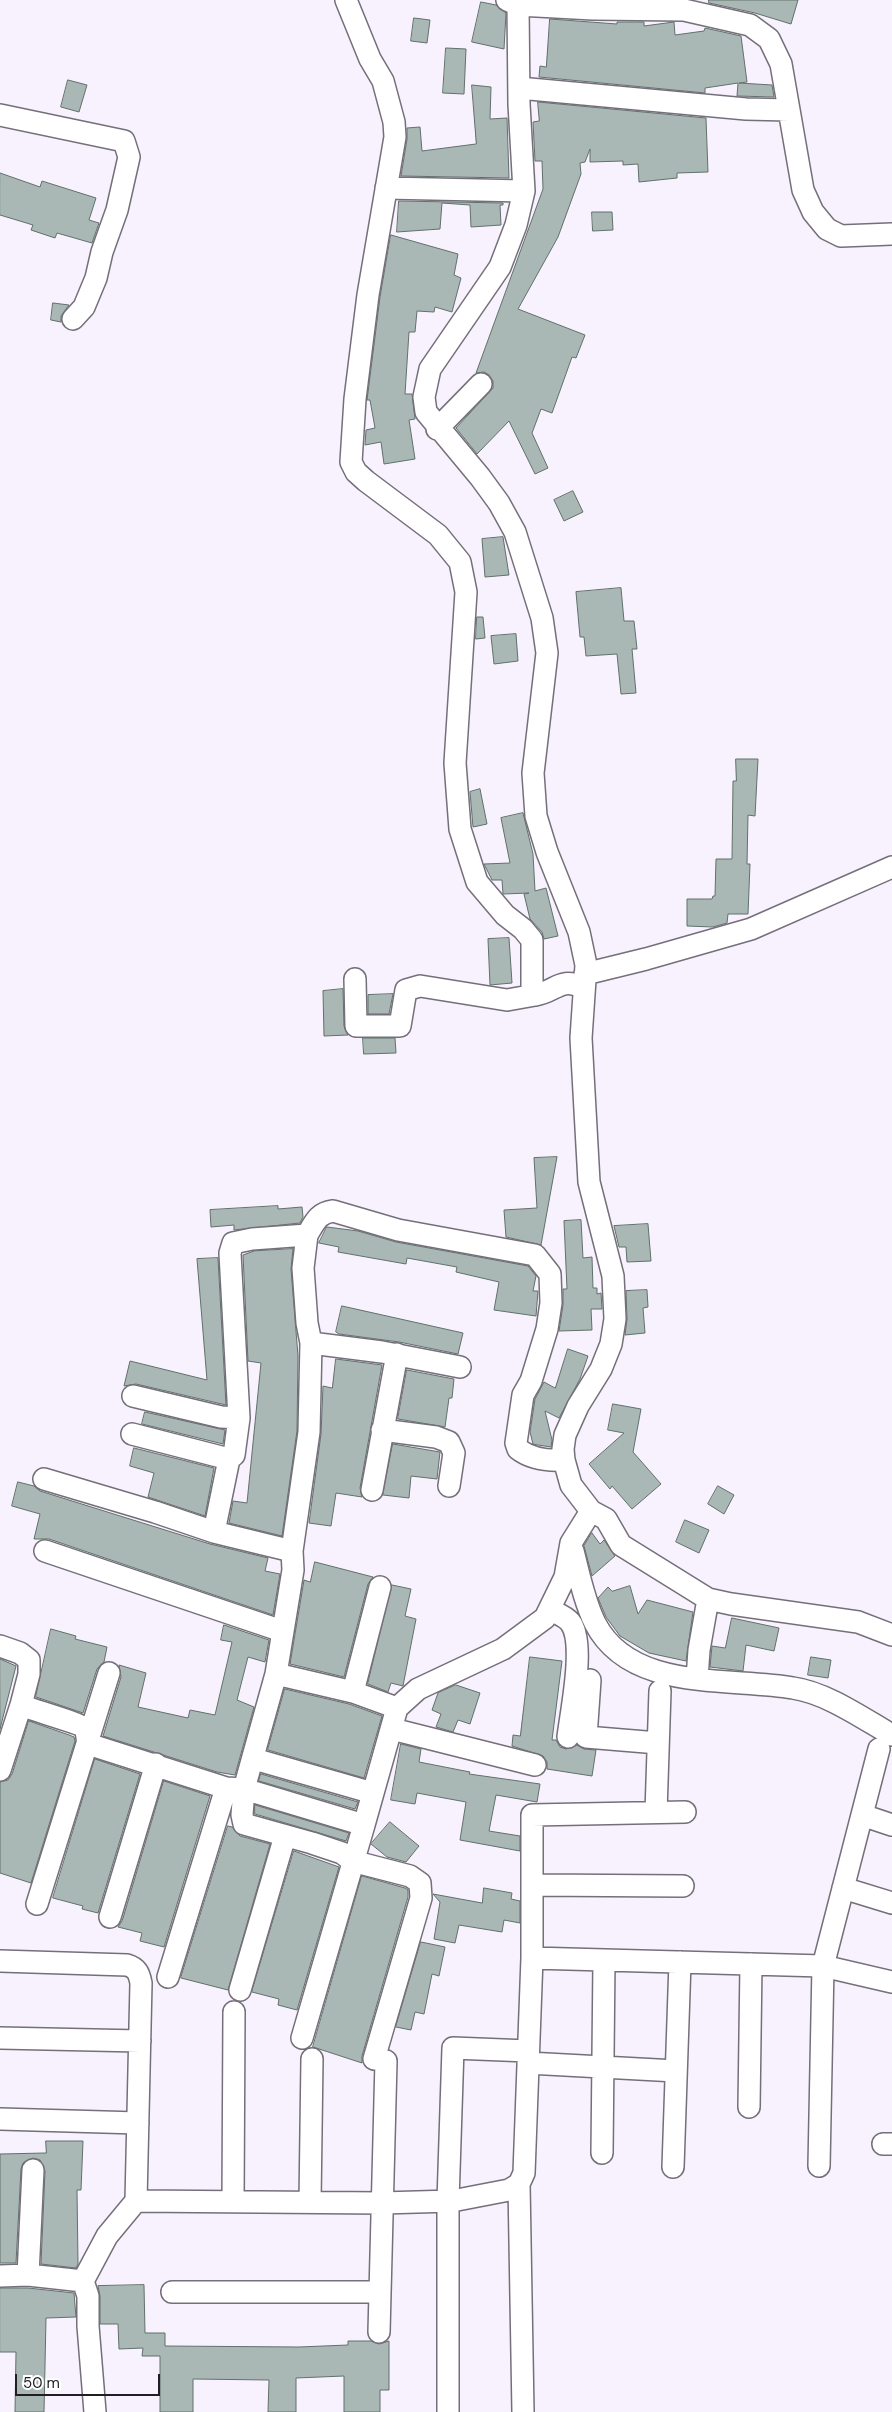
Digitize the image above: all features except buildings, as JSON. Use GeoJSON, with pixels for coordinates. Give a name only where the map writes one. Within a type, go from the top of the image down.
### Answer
{"type":"FeatureCollection","features":[{"type":"Feature","properties":{"kind":"street"},"geometry":{"type":"LineString","coordinates":[[346,0],[370,59],[383,81],[394,122],[395,137],[368,295],[355,399],[351,462],[356,472],[366,481],[438,535],[460,562],[466,592],[455,763],[460,829],[477,882],[505,915],[524,929],[532,940],[531,986],[535,995]]}},
{"type":"Feature","properties":{"kind":"street"},"geometry":{"type":"LineString","coordinates":[[892,234],[842,236],[827,229],[813,212],[803,190],[781,64],[769,39],[750,25],[683,5],[513,3],[524,190],[516,225],[500,267],[430,369],[424,398],[426,412],[437,429],[480,477],[515,532],[542,618],[547,653],[532,773],[536,816],[547,852],[579,932],[586,965],[582,1038],[589,1182],[613,1276],[615,1319],[611,1344],[601,1369],[578,1406],[565,1435],[564,1460],[571,1484],[591,1511],[606,1520],[621,1545],[708,1599],[858,1622],[892,1635]]}},
{"type":"Feature","properties":{"kind":"street"},"geometry":{"type":"LineString","coordinates":[[518,88],[789,110]]}},
{"type":"Feature","properties":{"kind":"street"},"geometry":{"type":"LineString","coordinates":[[0,116],[124,141],[127,146],[128,157],[117,210],[102,252],[96,278],[84,307],[73,319]]}},
{"type":"Feature","properties":{"kind":"street"},"geometry":{"type":"LineString","coordinates":[[386,188],[524,190]]}},
{"type":"Feature","properties":{"kind":"street"},"geometry":{"type":"LineString","coordinates":[[437,429],[481,384]]}},
{"type":"Feature","properties":{"kind":"street"},"geometry":{"type":"LineString","coordinates":[[355,979],[356,1026],[400,1026],[406,990],[420,986],[507,1000],[535,995],[560,984],[584,981],[646,959],[751,929],[892,866]]}},
{"type":"Feature","properties":{"kind":"street"},"geometry":{"type":"LineString","coordinates":[[168,1977],[235,1789],[254,1758],[276,1674],[293,1570],[292,1551],[309,1432],[311,1343],[307,1323],[303,1268],[307,1235],[322,1212],[333,1211],[398,1230],[535,1255],[550,1274],[551,1303],[547,1329],[531,1381],[523,1395],[515,1436],[518,1449],[529,1455],[550,1461],[564,1460]]}},
{"type":"Feature","properties":{"kind":"street"},"geometry":{"type":"LineString","coordinates":[[214,1532],[229,1459],[234,1455],[239,1418],[230,1253],[233,1243],[252,1239],[307,1235]]}},
{"type":"Feature","properties":{"kind":"street"},"geometry":{"type":"LineString","coordinates":[[311,1343],[397,1354],[460,1367]]}},
{"type":"Feature","properties":{"kind":"street"},"geometry":{"type":"LineString","coordinates":[[372,1490],[397,1354]]}},
{"type":"Feature","properties":{"kind":"street"},"geometry":{"type":"LineString","coordinates":[[133,1396],[221,1417],[239,1418]]}},
{"type":"Feature","properties":{"kind":"street"},"geometry":{"type":"LineString","coordinates":[[382,1430],[436,1436],[449,1442],[454,1453],[449,1486]]}},
{"type":"Feature","properties":{"kind":"street"},"geometry":{"type":"LineString","coordinates":[[132,1434],[229,1459]]}},
{"type":"Feature","properties":{"kind":"street"},"geometry":{"type":"LineString","coordinates":[[44,1479],[214,1532],[292,1551]]}},
{"type":"Feature","properties":{"kind":"street"},"geometry":{"type":"LineString","coordinates":[[302,2038],[397,1708],[418,1688],[503,1649],[545,1618],[565,1577],[571,1543],[591,1511]]}},
{"type":"Feature","properties":{"kind":"street"},"geometry":{"type":"LineString","coordinates":[[571,1543],[595,1624],[625,1657],[645,1668],[697,1679],[794,1688],[824,1699],[886,1742],[862,1815],[823,1966],[819,2166]]}},
{"type":"Feature","properties":{"kind":"street"},"geometry":{"type":"LineString","coordinates":[[45,1551],[282,1631]]}},
{"type":"Feature","properties":{"kind":"street"},"geometry":{"type":"LineString","coordinates":[[353,1692],[380,1586]]}},
{"type":"Feature","properties":{"kind":"street"},"geometry":{"type":"LineString","coordinates":[[697,1679],[699,1650],[708,1599]]}},
{"type":"Feature","properties":{"kind":"street"},"geometry":{"type":"LineString","coordinates":[[550,1610],[569,1620],[577,1634],[578,1652],[568,1737]]}},
{"type":"Feature","properties":{"kind":"street"},"geometry":{"type":"LineString","coordinates":[[0,1646],[20,1653],[29,1660],[29,1674],[21,1705],[7,1727],[0,1770]]}},
{"type":"Feature","properties":{"kind":"street"},"geometry":{"type":"LineString","coordinates":[[38,1904],[109,1673]]}},
{"type":"Feature","properties":{"kind":"street"},"geometry":{"type":"LineString","coordinates":[[276,1674],[353,1692],[397,1708]]}},
{"type":"Feature","properties":{"kind":"street"},"geometry":{"type":"LineString","coordinates":[[590,1680],[586,1737],[658,1743]]}},
{"type":"Feature","properties":{"kind":"street"},"geometry":{"type":"LineString","coordinates":[[656,1812],[660,1691]]}},
{"type":"Feature","properties":{"kind":"street"},"geometry":{"type":"LineString","coordinates":[[21,1705],[39,1713],[79,1724],[85,1729],[88,1744]]}},
{"type":"Feature","properties":{"kind":"street"},"geometry":{"type":"LineString","coordinates":[[392,1729],[535,1765]]}},
{"type":"Feature","properties":{"kind":"street"},"geometry":{"type":"LineString","coordinates":[[88,1744],[235,1789],[364,1824]]}},
{"type":"Feature","properties":{"kind":"street"},"geometry":{"type":"LineString","coordinates":[[254,1758],[373,1793]]}},
{"type":"Feature","properties":{"kind":"street"},"geometry":{"type":"LineString","coordinates":[[110,1917],[156,1764]]}},
{"type":"Feature","properties":{"kind":"street"},"geometry":{"type":"LineString","coordinates":[[235,1789],[244,1824],[342,1853],[352,1861],[410,1876],[420,1883],[422,1890],[380,2060],[382,2203],[379,2332]]}},
{"type":"Feature","properties":{"kind":"street"},"geometry":{"type":"LineString","coordinates":[[523,2412],[519,2184],[524,2173],[532,1958],[532,1815],[685,1812]]}},
{"type":"Feature","properties":{"kind":"street"},"geometry":{"type":"LineString","coordinates":[[862,1815],[892,1825]]}},
{"type":"Feature","properties":{"kind":"street"},"geometry":{"type":"LineString","coordinates":[[240,1990],[285,1836]]}},
{"type":"Feature","properties":{"kind":"street"},"geometry":{"type":"LineString","coordinates":[[532,1885],[682,1886]]}},
{"type":"Feature","properties":{"kind":"street"},"geometry":{"type":"LineString","coordinates":[[843,1888],[892,1903]]}},
{"type":"Feature","properties":{"kind":"street"},"geometry":{"type":"LineString","coordinates":[[532,1958],[823,1966],[892,1982]]}},
{"type":"Feature","properties":{"kind":"street"},"geometry":{"type":"LineString","coordinates":[[602,2153],[604,1960]]}},
{"type":"Feature","properties":{"kind":"street"},"geometry":{"type":"LineString","coordinates":[[0,1961],[127,1964],[135,1967],[139,1973],[141,1983],[136,2201],[106,2236],[83,2281],[88,2296],[88,2326],[95,2412]]}},
{"type":"Feature","properties":{"kind":"street"},"geometry":{"type":"LineString","coordinates":[[673,2167],[680,1962]]}},
{"type":"Feature","properties":{"kind":"street"},"geometry":{"type":"LineString","coordinates":[[749,2107],[751,1964]]}},
{"type":"Feature","properties":{"kind":"street"},"geometry":{"type":"LineString","coordinates":[[233,2202],[234,2012]]}},
{"type":"Feature","properties":{"kind":"street"},"geometry":{"type":"LineString","coordinates":[[0,2038],[140,2041]]}},
{"type":"Feature","properties":{"kind":"street"},"geometry":{"type":"LineString","coordinates":[[448,2412],[448,2201],[453,2048],[602,2068],[676,2072]]}},
{"type":"Feature","properties":{"kind":"street"},"geometry":{"type":"LineString","coordinates":[[310,2202],[312,2059]]}},
{"type":"Feature","properties":{"kind":"street"},"geometry":{"type":"LineString","coordinates":[[0,2119],[138,2123]]}},
{"type":"Feature","properties":{"kind":"street"},"geometry":{"type":"LineString","coordinates":[[28,2275],[32,2170]]}},
{"type":"Feature","properties":{"kind":"street"},"geometry":{"type":"LineString","coordinates":[[136,2201],[382,2203],[448,2201],[509,2190],[519,2184]]}},
{"type":"Feature","properties":{"kind":"street"},"geometry":{"type":"LineString","coordinates":[[0,2276],[28,2275],[83,2281]]}},
{"type":"Feature","properties":{"kind":"street"},"geometry":{"type":"LineString","coordinates":[[172,2292],[380,2292]]}}]}
